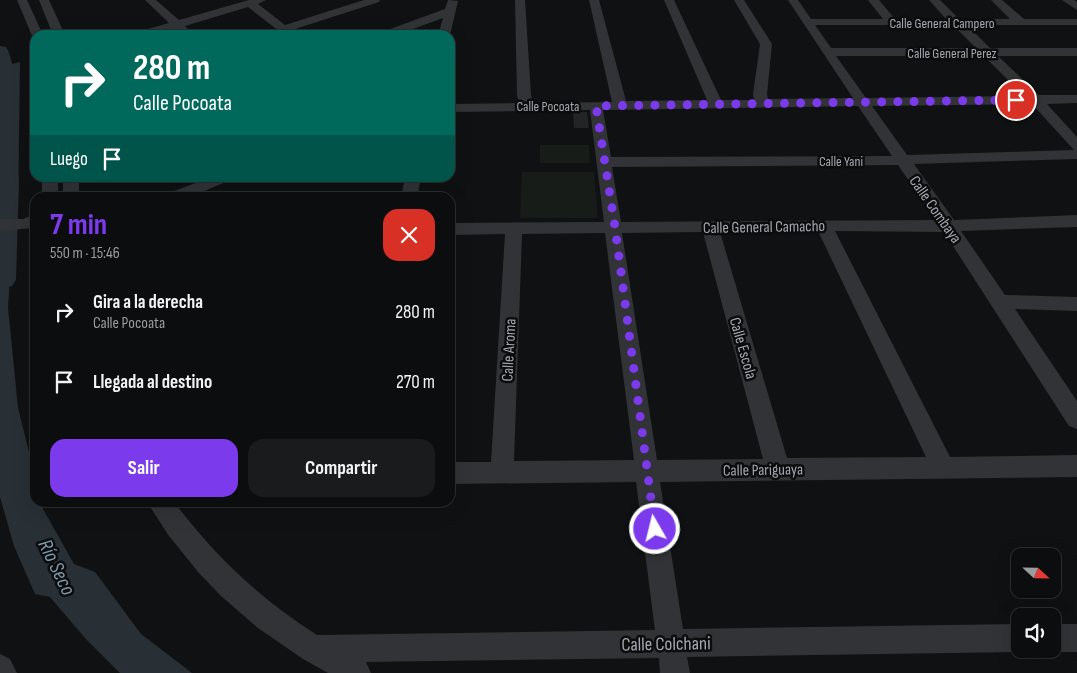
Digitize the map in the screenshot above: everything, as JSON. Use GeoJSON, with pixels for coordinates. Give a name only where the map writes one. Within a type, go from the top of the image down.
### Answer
{"type":"FeatureCollection","features":[{"type":"Feature","properties":{"kind":"street"},"geometry":{"type":"LineString","coordinates":[[22,0],[35,30]]}},
{"type":"Feature","properties":{"kind":"street"},"geometry":{"type":"LineString","coordinates":[[44,0],[57,30]]}},
{"type":"Feature","properties":{"kind":"street"},"geometry":{"type":"LineString","coordinates":[[151,0],[183,30]]}},
{"type":"Feature","properties":{"kind":"street"},"geometry":{"type":"LineString","coordinates":[[292,30],[375,0]]}},
{"type":"Feature","properties":{"kind":"street"},"geometry":{"type":"LineString","coordinates":[[520,0],[524,95],[527,106]]}},
{"type":"Feature","properties":{"kind":"street"},"geometry":{"type":"LineString","coordinates":[[594,0],[620,106]]}},
{"type":"Feature","properties":{"kind":"street"},"geometry":{"type":"LineString","coordinates":[[669,0],[716,105]]}},
{"type":"Feature","properties":{"kind":"street"},"geometry":{"type":"LineString","coordinates":[[738,0],[766,44],[760,94],[762,104]]}},
{"type":"Feature","properties":{"kind":"street","name":"Calle Combaya"},"geometry":{"type":"LineString","coordinates":[[793,0],[827,52],[949,226],[1077,419]]}},
{"type":"Feature","properties":{"kind":"street"},"geometry":{"type":"LineString","coordinates":[[873,0],[893,23]]}},
{"type":"Feature","properties":{"kind":"street"},"geometry":{"type":"LineString","coordinates":[[934,0],[1035,99],[1077,146]]}},
{"type":"Feature","properties":{"kind":"street"},"geometry":{"type":"LineString","coordinates":[[996,0],[1022,22]]}},
{"type":"Feature","properties":{"kind":"street"},"geometry":{"type":"LineString","coordinates":[[1067,0],[1077,7]]}},
{"type":"Feature","properties":{"kind":"street"},"geometry":{"type":"LineString","coordinates":[[160,30],[256,2],[285,30]]}},
{"type":"Feature","properties":{"kind":"street"},"geometry":{"type":"LineString","coordinates":[[397,30],[451,5]]}},
{"type":"Feature","properties":{"kind":"street"},"geometry":{"type":"LineString","coordinates":[[445,30],[451,5]]}},
{"type":"Feature","properties":{"kind":"street","name":"Calle General Campero"},"geometry":{"type":"LineString","coordinates":[[807,22],[1077,22]]}},
{"type":"Feature","properties":{"kind":"street","name":"Calle General Perez"},"geometry":{"type":"LineString","coordinates":[[827,52],[989,54],[1077,52]]}},
{"type":"Feature","properties":{"kind":"street","name":"Calle Pocoata"},"geometry":{"type":"LineString","coordinates":[[455,108],[1077,99]]}},
{"type":"Feature","properties":{"kind":"street"},"geometry":{"type":"LineString","coordinates":[[596,106],[615,227],[675,673]]}},
{"type":"Feature","properties":{"kind":"street","name":"Calle Yani"},"geometry":{"type":"LineString","coordinates":[[605,162],[902,160],[1077,154]]}},
{"type":"Feature","properties":{"kind":"street"},"geometry":{"type":"LineString","coordinates":[[187,192],[212,182]]}},
{"type":"Feature","properties":{"kind":"street","name":"Calle General Camacho"},"geometry":{"type":"LineString","coordinates":[[455,229],[824,225],[949,226],[1077,221]]}},
{"type":"Feature","properties":{"kind":"street"},"geometry":{"type":"LineString","coordinates":[[0,225],[30,227]]}},
{"type":"Feature","properties":{"kind":"street"},"geometry":{"type":"LineString","coordinates":[[824,225],[943,467]]}},
{"type":"Feature","properties":{"kind":"street","name":"Calle Escola"},"geometry":{"type":"LineString","coordinates":[[710,226],[778,469]]}},
{"type":"Feature","properties":{"kind":"street"},"geometry":{"type":"LineString","coordinates":[[0,233],[30,227]]}},
{"type":"Feature","properties":{"kind":"street","name":"Calle Aroma"},"geometry":{"type":"LineString","coordinates":[[502,473],[514,228]]}},
{"type":"Feature","properties":{"kind":"street"},"geometry":{"type":"LineString","coordinates":[[998,302],[1077,304]]}},
{"type":"Feature","properties":{"kind":"street","name":"Calle Pariguaya"},"geometry":{"type":"LineString","coordinates":[[455,473],[1077,466]]}},
{"type":"Feature","properties":{"kind":"street"},"geometry":{"type":"LineString","coordinates":[[163,507],[194,548],[242,598],[313,649],[356,673]]}},
{"type":"Feature","properties":{"kind":"street","name":"Calle Colchani"},"geometry":{"type":"LineString","coordinates":[[313,649],[1011,638]]}},
{"type":"Feature","properties":{"kind":"street"},"geometry":{"type":"LineString","coordinates":[[1061,638],[1077,638]]}},
{"type":"Feature","properties":{"kind":"street"},"geometry":{"type":"LineString","coordinates":[[0,669],[2,673]]}},
{"type":"Feature","properties":{"kind":"shaded area"},"geometry":{"type":"Polygon","coordinates":[[[540,145],[589,145],[590,163],[540,163],[540,145]]]}},
{"type":"Feature","properties":{"kind":"shaded area"},"geometry":{"type":"Polygon","coordinates":[[[522,172],[594,172],[598,218],[520,218],[522,172]]]}},
{"type":"Feature","properties":{"kind":"water"},"geometry":{"type":"Polygon","coordinates":[[[20,62],[18,211],[0,212],[0,67],[20,62]]]}},
{"type":"Feature","properties":{"kind":"water"},"geometry":{"type":"Polygon","coordinates":[[[0,242],[12,242],[8,308],[18,408],[30,456],[30,507],[43,507],[74,564],[95,572],[141,634],[192,673],[120,673],[85,638],[50,597],[35,594],[14,546],[0,497],[0,242]]]}},
{"type":"Feature","properties":{"kind":"building"},"geometry":{"type":"Polygon","coordinates":[[[573,112],[587,112],[589,128],[574,128],[573,112]]]}},
{"type":"Feature","properties":{"kind":"waterway","name":"Río Seco"},"geometry":{"type":"LineString","coordinates":[[0,51],[5,74],[6,103]]}},
{"type":"Feature","properties":{"kind":"waterway","name":"Río Seco"},"geometry":{"type":"LineString","coordinates":[[3,280],[8,176]]}},
{"type":"Feature","properties":{"kind":"route"},"geometry":{"type":"LineString","coordinates":[[655,529],[615,227],[596,106],[1016,100]]}}]}
